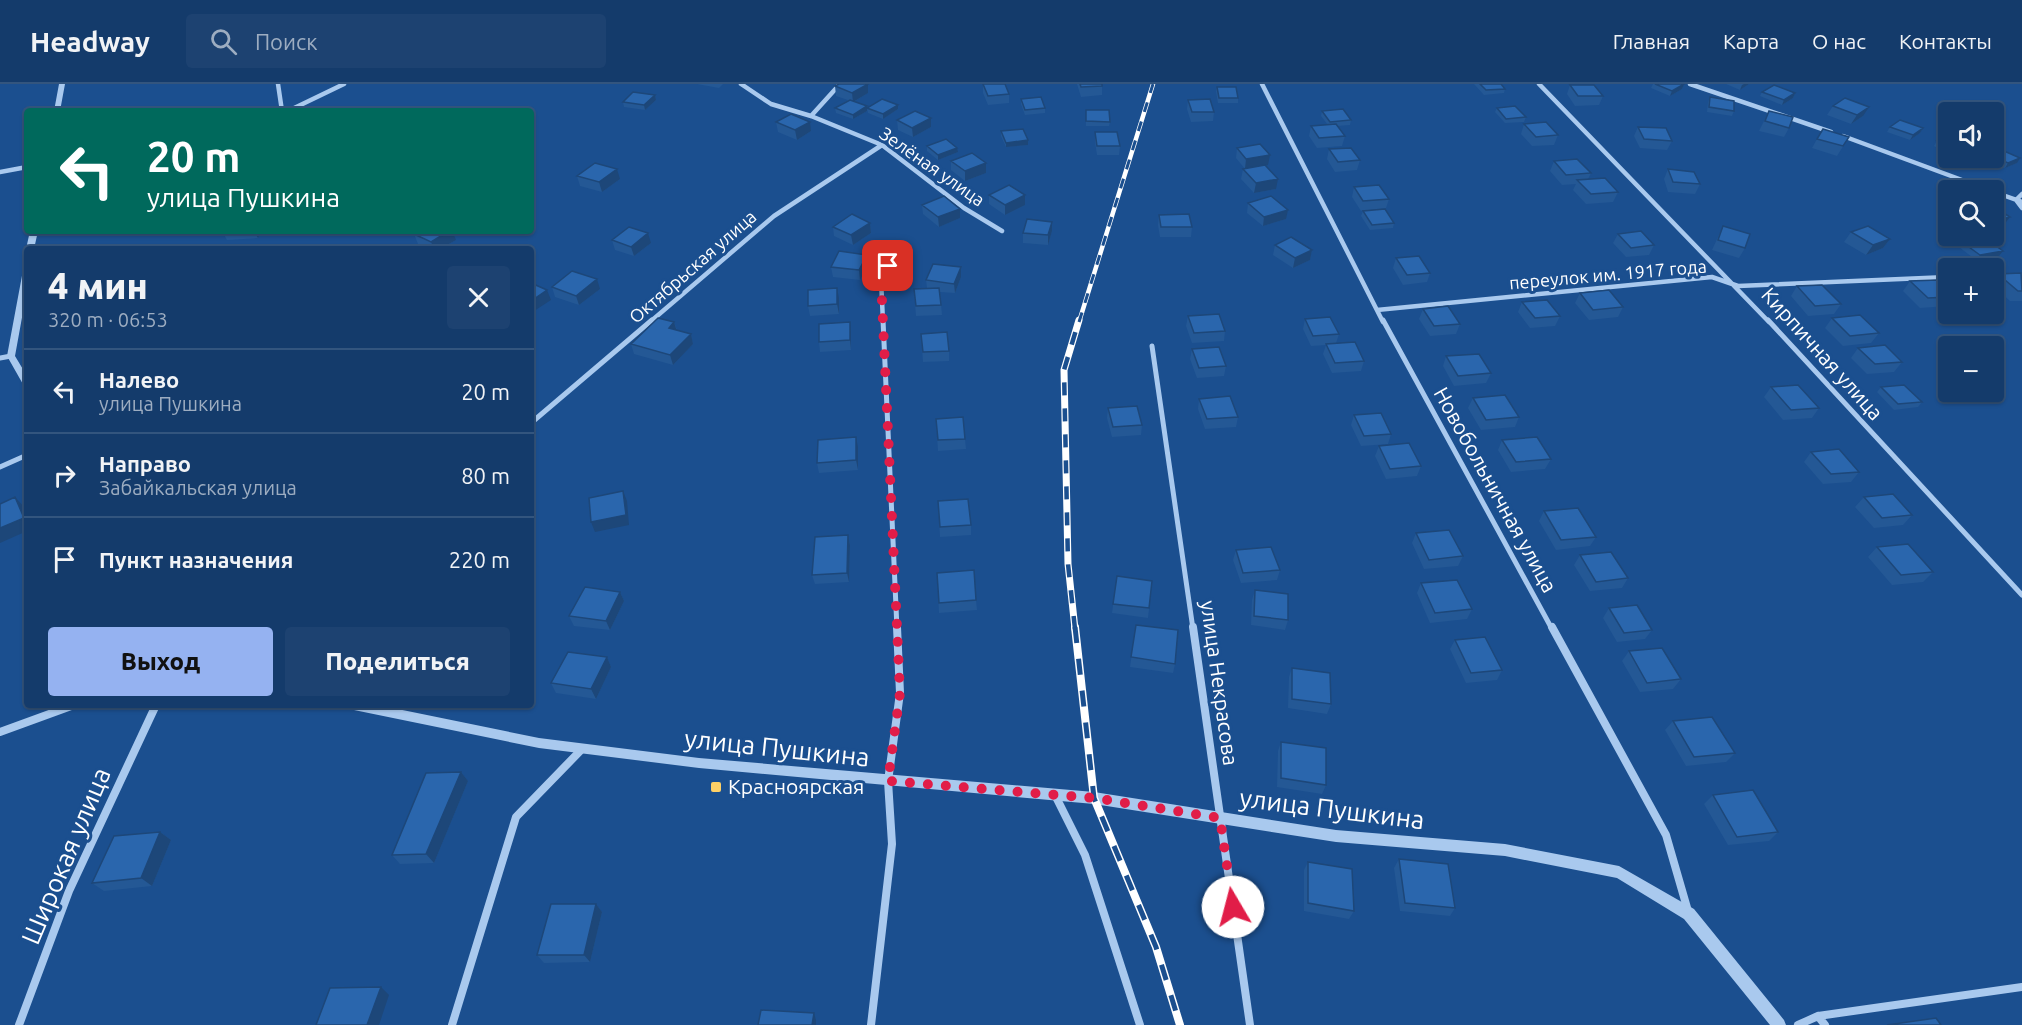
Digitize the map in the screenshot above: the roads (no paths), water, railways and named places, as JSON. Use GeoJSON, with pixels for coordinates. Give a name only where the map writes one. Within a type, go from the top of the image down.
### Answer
{"type":"FeatureCollection","features":[{"type":"Feature","properties":{"kind":"street"},"geometry":{"type":"LineString","coordinates":[[58,108],[62,84]]}},
{"type":"Feature","properties":{"kind":"street"},"geometry":{"type":"LineString","coordinates":[[278,84],[282,108]]}},
{"type":"Feature","properties":{"kind":"street"},"geometry":{"type":"LineString","coordinates":[[294,108],[344,84]]}},
{"type":"Feature","properties":{"kind":"street","name":"Зелёная улица"},"geometry":{"type":"LineString","coordinates":[[741,84],[771,105],[811,116],[882,145],[964,208],[1002,231]]}},
{"type":"Feature","properties":{"kind":"street"},"geometry":{"type":"LineString","coordinates":[[811,116],[840,84]]}},
{"type":"Feature","properties":{"kind":"street","name":"Новобольничная улица"},"geometry":{"type":"LineString","coordinates":[[1262,84],[1377,310],[1666,835],[1689,914]]}},
{"type":"Feature","properties":{"kind":"street","name":"Кирпичная улица"},"geometry":{"type":"LineString","coordinates":[[1539,84],[1738,286],[1779,334],[2022,595]]}},
{"type":"Feature","properties":{"kind":"street"},"geometry":{"type":"LineString","coordinates":[[1690,84],[1756,105],[1962,180]]}},
{"type":"Feature","properties":{"kind":"street","name":"Октябрьская улица"},"geometry":{"type":"LineString","coordinates":[[534,420],[774,216],[882,145]]}},
{"type":"Feature","properties":{"kind":"street"},"geometry":{"type":"LineString","coordinates":[[0,172],[24,168]]}},
{"type":"Feature","properties":{"kind":"street"},"geometry":{"type":"LineString","coordinates":[[2022,194],[2019,201],[2022,208]]}},
{"type":"Feature","properties":{"kind":"street"},"geometry":{"type":"LineString","coordinates":[[2004,196],[2019,201]]}},
{"type":"Feature","properties":{"kind":"street"},"geometry":{"type":"LineString","coordinates":[[871,1025],[892,844],[888,781],[900,693],[881,279],[894,252]]}},
{"type":"Feature","properties":{"kind":"street","name":"переулок им. 1917 года"},"geometry":{"type":"LineString","coordinates":[[1377,310],[1712,277],[1738,286],[1938,276]]}},
{"type":"Feature","properties":{"kind":"street"},"geometry":{"type":"LineString","coordinates":[[24,284],[11,356],[24,379]]}},
{"type":"Feature","properties":{"kind":"street","name":"улица Некрасова"},"geometry":{"type":"LineString","coordinates":[[1152,346],[1250,1025]]}},
{"type":"Feature","properties":{"kind":"street"},"geometry":{"type":"LineString","coordinates":[[0,358],[11,356]]}},
{"type":"Feature","properties":{"kind":"street"},"geometry":{"type":"LineString","coordinates":[[0,466],[24,456]]}},
{"type":"Feature","properties":{"kind":"street"},"geometry":{"type":"LineString","coordinates":[[0,732],[66,708]]}},
{"type":"Feature","properties":{"kind":"street","name":"Широкая улица"},"geometry":{"type":"LineString","coordinates":[[19,1025],[69,891],[155,708]]}},
{"type":"Feature","properties":{"kind":"street","name":"улица Пушкина"},"geometry":{"type":"LineString","coordinates":[[368,708],[539,744],[699,763],[1094,798],[1336,836],[1505,850],[1619,872],[1689,914],[1779,1025]]}},
{"type":"Feature","properties":{"kind":"street"},"geometry":{"type":"LineString","coordinates":[[452,1025],[516,817],[582,749]]}},
{"type":"Feature","properties":{"kind":"street"},"geometry":{"type":"LineString","coordinates":[[1055,795],[1085,855],[1140,1025]]}},
{"type":"Feature","properties":{"kind":"street"},"geometry":{"type":"LineString","coordinates":[[1798,1025],[1818,1016],[2022,987]]}},
{"type":"Feature","properties":{"kind":"street"},"geometry":{"type":"LineString","coordinates":[[1818,1016],[1825,1025]]}},
{"type":"Feature","properties":{"kind":"railway"},"geometry":{"type":"LineString","coordinates":[[1079,322],[1153,84]]}},
{"type":"Feature","properties":{"kind":"railway"},"geometry":{"type":"LineString","coordinates":[[1075,629],[1068,564],[1064,370],[1079,320]]}},
{"type":"Feature","properties":{"kind":"railway"},"geometry":{"type":"LineString","coordinates":[[1075,627],[1094,798],[1156,947],[1180,1025]]}},
{"type":"Feature","properties":{"kind":"place","name":"Красноярская"},"geometry":{"type":"Point","coordinates":[716,787]}}]}
